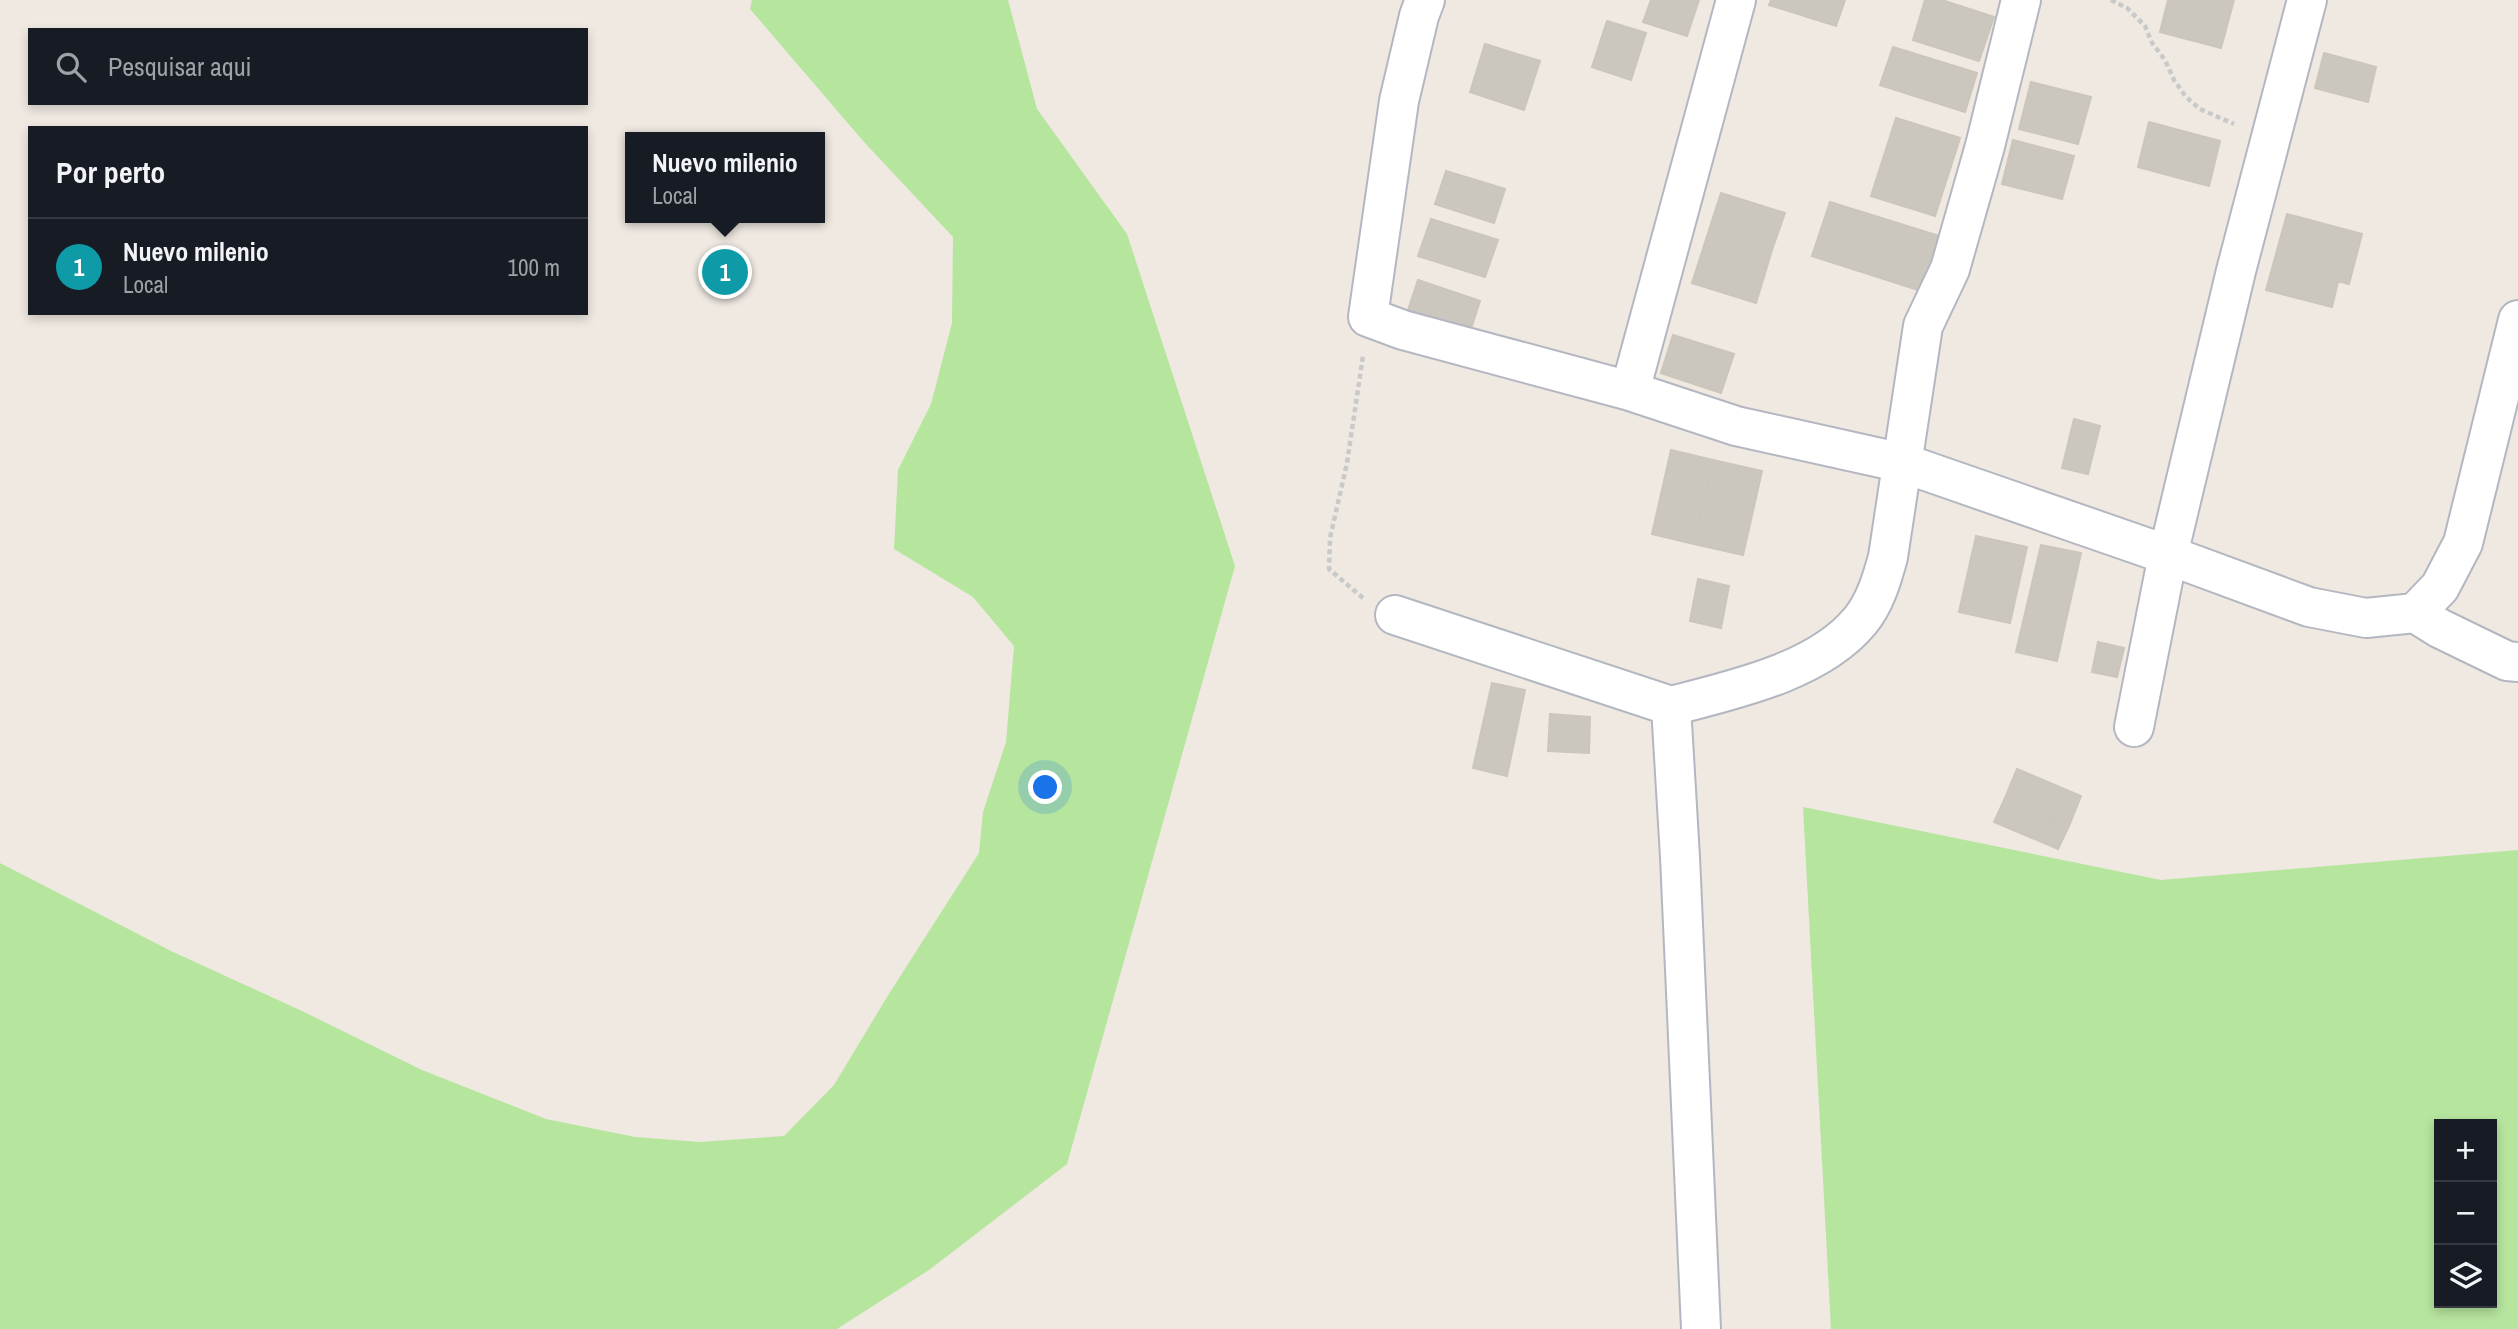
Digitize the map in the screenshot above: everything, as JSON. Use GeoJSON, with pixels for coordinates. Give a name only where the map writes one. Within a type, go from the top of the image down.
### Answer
{"type":"FeatureCollection","features":[{"type":"Feature","properties":{"kind":"street"},"geometry":{"type":"LineString","coordinates":[[1425,0],[1399,101],[1368,317],[1404,330],[1630,391],[1736,426],[1903,463],[2309,607],[2366,618],[2416,613],[2439,628],[2507,661],[2518,662]]}},
{"type":"Feature","properties":{"kind":"street"},"geometry":{"type":"LineString","coordinates":[[1630,391],[1736,0]]}},
{"type":"Feature","properties":{"kind":"street"},"geometry":{"type":"LineString","coordinates":[[1395,615],[1671,706],[1750,685],[1783,672],[1838,641],[1860,622],[1882,580],[1923,326],[1950,270],[1985,146],[2021,0]]}},
{"type":"Feature","properties":{"kind":"street"},"geometry":{"type":"LineString","coordinates":[[2133,727],[2168,555],[2266,155],[2307,0]]}},
{"type":"Feature","properties":{"kind":"street"},"geometry":{"type":"LineString","coordinates":[[2416,613],[2440,587],[2463,543],[2518,320]]}},
{"type":"Feature","properties":{"kind":"street"},"geometry":{"type":"LineString","coordinates":[[1671,706],[1681,858],[1701,1329]]}},
{"type":"Feature","properties":{"kind":"path"},"geometry":{"type":"LineString","coordinates":[[2112,0],[2127,8],[2145,26],[2152,43],[2186,97],[2200,109],[2238,126],[2261,141],[2266,155]]}},
{"type":"Feature","properties":{"kind":"path"},"geometry":{"type":"LineString","coordinates":[[1368,317],[1347,463],[1330,538],[1329,569],[1356,594],[1395,615]]}},
{"type":"Feature","properties":{"kind":"green space"},"geometry":{"type":"Polygon","coordinates":[[[752,0],[1008,0],[1037,109],[1127,234],[1235,566],[1067,1164],[929,1270],[837,1329],[0,1329],[0,863],[171,951],[422,1070],[546,1119],[635,1137],[700,1142],[784,1136],[834,1085],[979,853],[983,812],[1006,742],[1014,646],[973,597],[894,549],[898,470],[931,404],[952,323],[953,237],[864,142],[750,9],[752,0]]]}},
{"type":"Feature","properties":{"kind":"green space"},"geometry":{"type":"Polygon","coordinates":[[[1803,807],[2161,880],[2518,850],[2518,1329],[1831,1329],[1803,807]]]}},
{"type":"Feature","properties":{"kind":"building"},"geometry":{"type":"Polygon","coordinates":[[[1651,0],[1699,0],[1687,36],[1643,22],[1651,0]]]}},
{"type":"Feature","properties":{"kind":"building"},"geometry":{"type":"Polygon","coordinates":[[[1771,0],[1845,0],[1836,26],[1769,5],[1771,0]]]}},
{"type":"Feature","properties":{"kind":"building"},"geometry":{"type":"Polygon","coordinates":[[[1925,0],[1942,0],[1994,17],[1979,61],[1913,40],[1925,0]]]}},
{"type":"Feature","properties":{"kind":"building"},"geometry":{"type":"Polygon","coordinates":[[[2168,0],[2234,0],[2221,48],[2160,32],[2168,0]]]}},
{"type":"Feature","properties":{"kind":"building"},"geometry":{"type":"Polygon","coordinates":[[[1607,21],[1646,33],[1631,80],[1592,67],[1607,21]]]}},
{"type":"Feature","properties":{"kind":"building"},"geometry":{"type":"Polygon","coordinates":[[[1485,44],[1540,61],[1524,110],[1470,92],[1485,44]]]}},
{"type":"Feature","properties":{"kind":"building"},"geometry":{"type":"Polygon","coordinates":[[[1893,47],[1977,73],[1965,112],[1880,85],[1893,47]]]}},
{"type":"Feature","properties":{"kind":"building"},"geometry":{"type":"Polygon","coordinates":[[[2324,53],[2376,67],[2368,102],[2315,88],[2324,53]]]}},
{"type":"Feature","properties":{"kind":"building"},"geometry":{"type":"Polygon","coordinates":[[[2031,82],[2091,97],[2078,144],[2019,129],[2031,82]]]}},
{"type":"Feature","properties":{"kind":"building"},"geometry":{"type":"Polygon","coordinates":[[[1896,118],[1960,138],[1935,216],[1871,196],[1896,118]]]}},
{"type":"Feature","properties":{"kind":"building"},"geometry":{"type":"Polygon","coordinates":[[[2149,122],[2220,141],[2209,186],[2138,167],[2149,122]]]}},
{"type":"Feature","properties":{"kind":"building"},"geometry":{"type":"Polygon","coordinates":[[[2013,140],[2074,156],[2062,199],[2002,184],[2013,140]]]}},
{"type":"Feature","properties":{"kind":"building"},"geometry":{"type":"Polygon","coordinates":[[[1446,171],[1505,189],[1494,223],[1435,204],[1446,171]]]}},
{"type":"Feature","properties":{"kind":"building"},"geometry":{"type":"Polygon","coordinates":[[[1721,193],[1785,213],[1772,250],[1709,230],[1721,193]]]}},
{"type":"Feature","properties":{"kind":"building"},"geometry":{"type":"Polygon","coordinates":[[[1830,202],[1939,236],[1921,291],[1812,256],[1830,202]]]}},
{"type":"Feature","properties":{"kind":"building"},"geometry":{"type":"Polygon","coordinates":[[[2287,214],[2362,234],[2349,284],[2273,265],[2287,214]]]}},
{"type":"Feature","properties":{"kind":"building"},"geometry":{"type":"Polygon","coordinates":[[[1431,219],[1498,240],[1485,277],[1418,256],[1431,219]]]}},
{"type":"Feature","properties":{"kind":"building"},"geometry":{"type":"Polygon","coordinates":[[[1709,230],[1772,250],[1756,303],[1692,283],[1709,230]]]}},
{"type":"Feature","properties":{"kind":"building"},"geometry":{"type":"Polygon","coordinates":[[[2273,265],[2338,282],[2332,307],[2266,290],[2273,265]]]}},
{"type":"Feature","properties":{"kind":"building"},"geometry":{"type":"Polygon","coordinates":[[[1418,280],[1480,301],[1468,338],[1405,319],[1418,280]]]}},
{"type":"Feature","properties":{"kind":"building"},"geometry":{"type":"Polygon","coordinates":[[[1673,335],[1734,354],[1721,393],[1661,373],[1673,335]]]}},
{"type":"Feature","properties":{"kind":"building"},"geometry":{"type":"Polygon","coordinates":[[[2074,419],[2100,426],[2088,474],[2062,468],[2074,419]]]}},
{"type":"Feature","properties":{"kind":"building"},"geometry":{"type":"Polygon","coordinates":[[[1671,450],[1713,460],[1694,544],[1652,534],[1671,450]]]}},
{"type":"Feature","properties":{"kind":"building"},"geometry":{"type":"Polygon","coordinates":[[[1713,460],[1762,471],[1743,555],[1694,544],[1713,460]]]}},
{"type":"Feature","properties":{"kind":"building"},"geometry":{"type":"Polygon","coordinates":[[[1976,536],[2027,547],[2010,623],[1959,612],[1976,536]]]}},
{"type":"Feature","properties":{"kind":"building"},"geometry":{"type":"Polygon","coordinates":[[[2041,545],[2081,553],[2057,661],[2016,652],[2041,545]]]}},
{"type":"Feature","properties":{"kind":"building"},"geometry":{"type":"Polygon","coordinates":[[[1698,579],[1729,586],[1721,628],[1690,621],[1698,579]]]}},
{"type":"Feature","properties":{"kind":"building"},"geometry":{"type":"Polygon","coordinates":[[[2098,642],[2124,648],[2117,677],[2092,672],[2098,642]]]}},
{"type":"Feature","properties":{"kind":"building"},"geometry":{"type":"Polygon","coordinates":[[[1492,683],[1525,690],[1507,776],[1473,768],[1492,683]]]}},
{"type":"Feature","properties":{"kind":"building"},"geometry":{"type":"Polygon","coordinates":[[[1550,714],[1590,717],[1589,753],[1548,751],[1550,714]]]}},
{"type":"Feature","properties":{"kind":"building"},"geometry":{"type":"Polygon","coordinates":[[[2017,769],[2081,796],[2069,826],[2005,798],[2017,769]]]}},
{"type":"Feature","properties":{"kind":"building"},"geometry":{"type":"Polygon","coordinates":[[[2005,798],[2069,826],[2058,849],[1994,822],[2005,798]]]}},
{"type":"Feature","properties":{"kind":"place","name":"Nuevo milenio"},"geometry":{"type":"Point","coordinates":[725,272]}}]}
